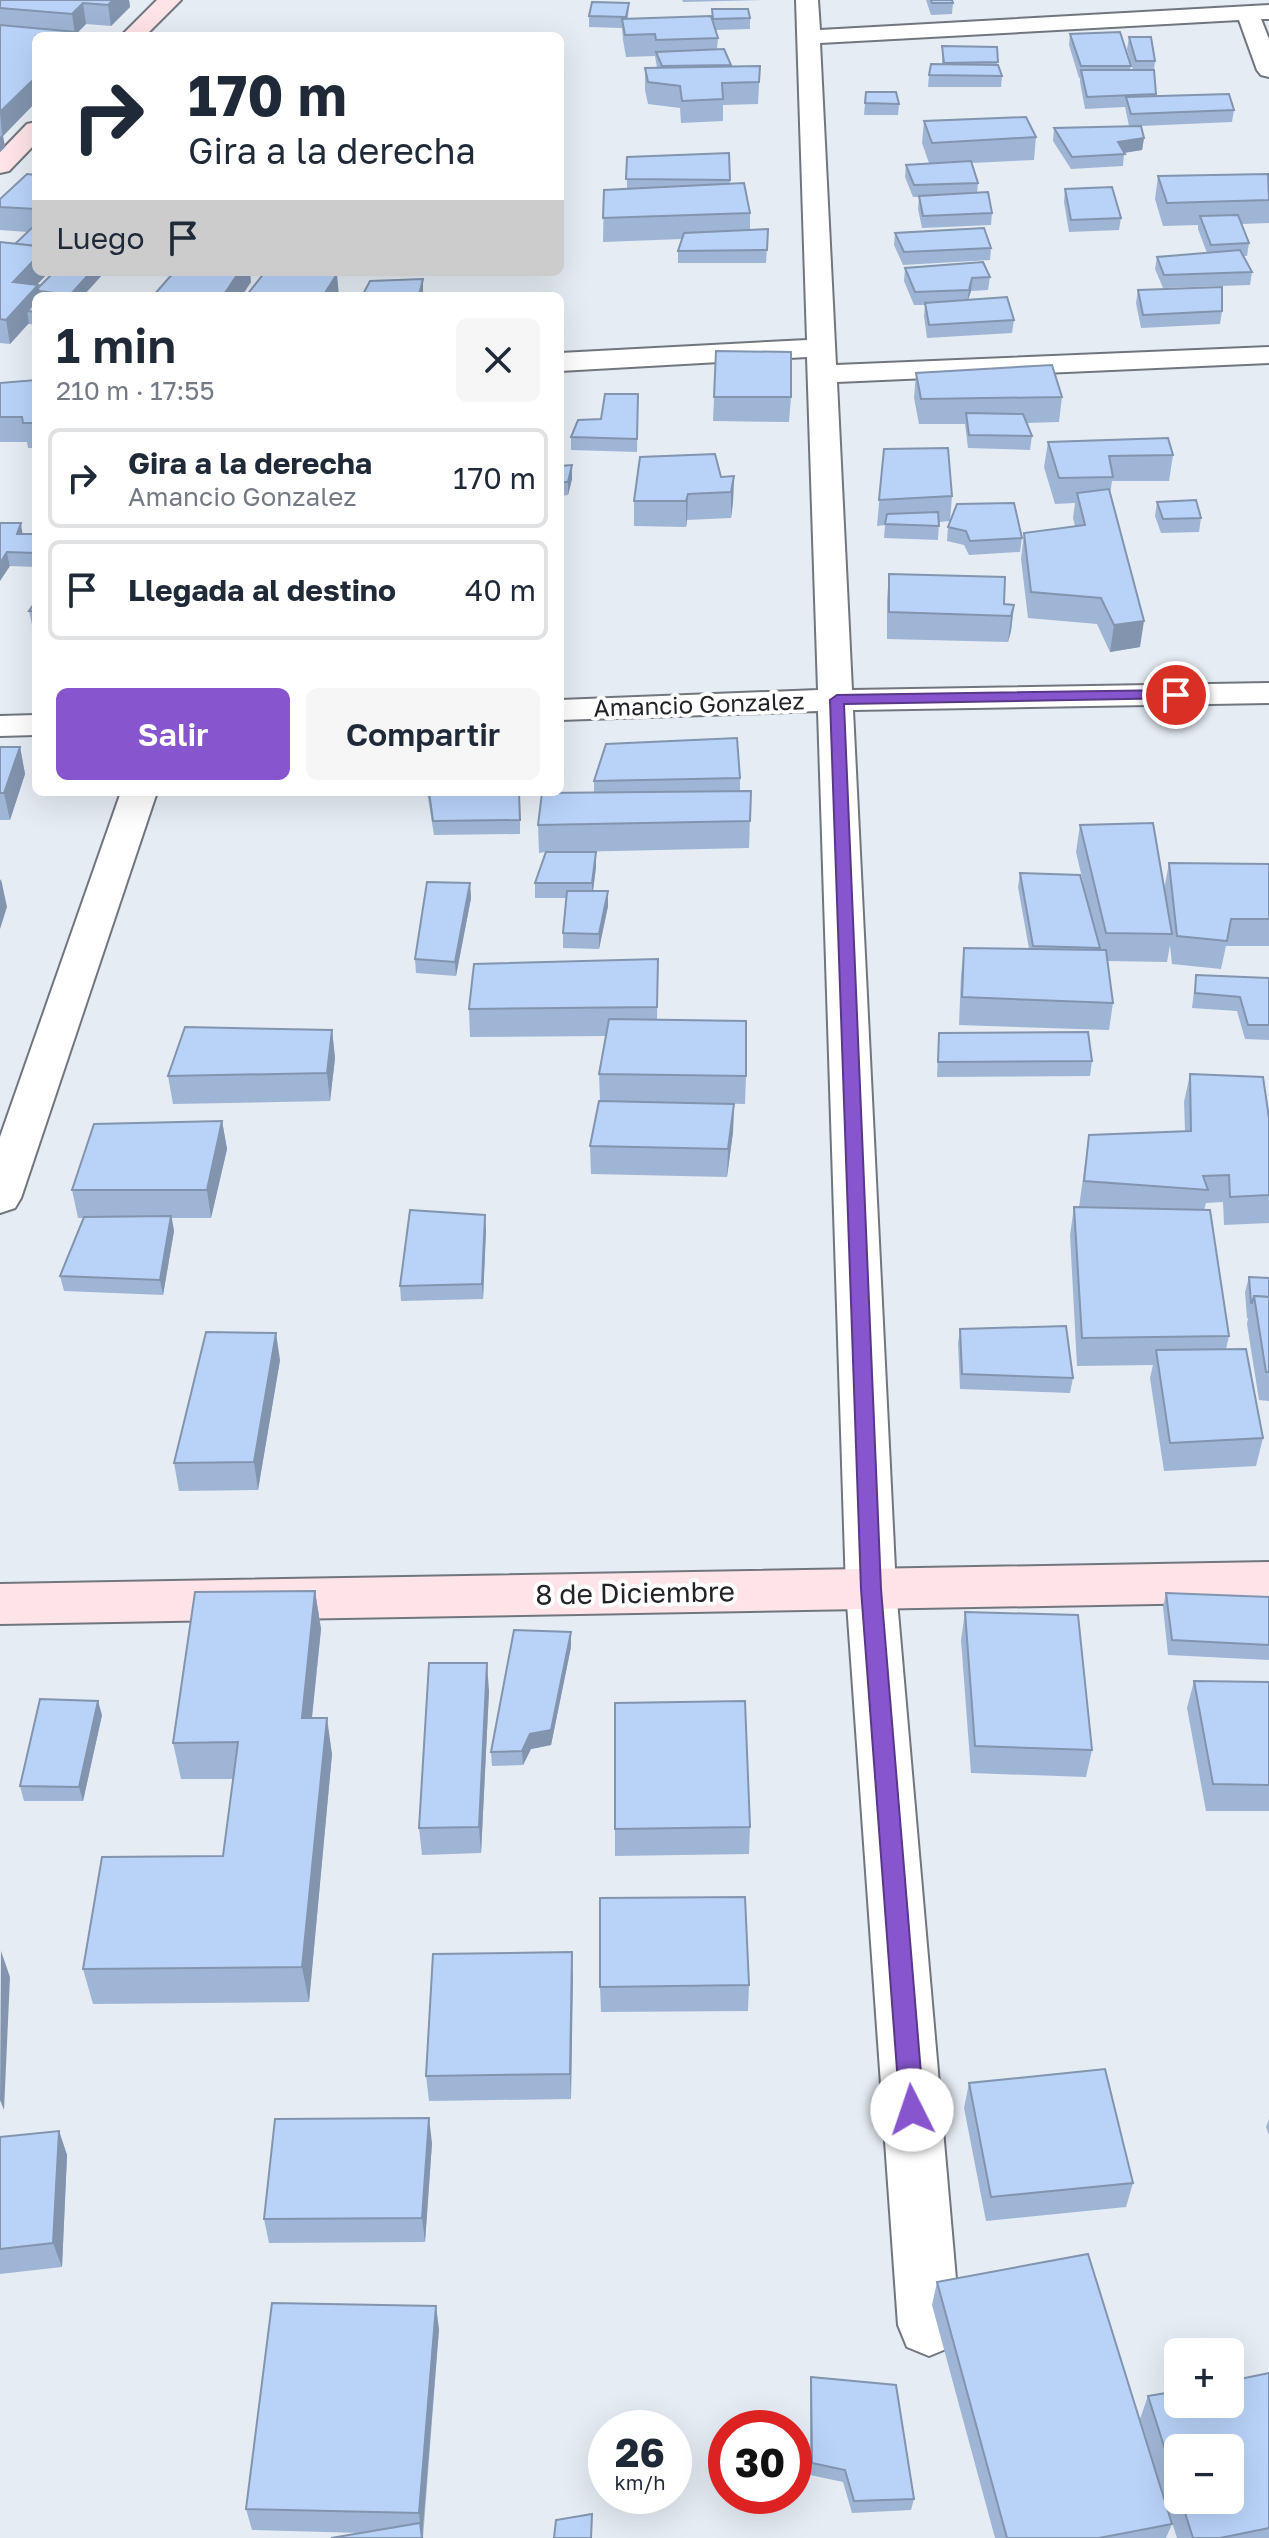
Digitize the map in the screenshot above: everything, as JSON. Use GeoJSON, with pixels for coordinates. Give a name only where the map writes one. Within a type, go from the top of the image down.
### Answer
{"type":"FeatureCollection","features":[{"type":"Feature","properties":{"kind":"main road"},"geometry":{"type":"LineString","coordinates":[[136,32],[170,0]]}},
{"type":"Feature","properties":{"kind":"main road"},"geometry":{"type":"LineString","coordinates":[[0,166],[32,133]]}},
{"type":"Feature","properties":{"kind":"main road","name":"8 de Diciembre"},"geometry":{"type":"LineString","coordinates":[[0,1604],[1269,1582]]}},
{"type":"Feature","properties":{"kind":"street"},"geometry":{"type":"LineString","coordinates":[[929,2325],[871,1589],[808,19],[1258,12],[1269,70]]}},
{"type":"Feature","properties":{"kind":"street"},"geometry":{"type":"LineString","coordinates":[[564,362],[1269,355]]}},
{"type":"Feature","properties":{"kind":"street","name":"Amancio Gonzalez"},"geometry":{"type":"LineString","coordinates":[[564,710],[837,700],[1269,693]]}},
{"type":"Feature","properties":{"kind":"street"},"geometry":{"type":"LineString","coordinates":[[0,726],[32,725]]}},
{"type":"Feature","properties":{"kind":"street"},"geometry":{"type":"LineString","coordinates":[[0,1198],[138,796]]}},
{"type":"Feature","properties":{"kind":"building"},"geometry":{"type":"Polygon","coordinates":[[[0,0],[113,0],[108,5],[83,3],[72,14],[0,8],[0,0]]]}},
{"type":"Feature","properties":{"kind":"building"},"geometry":{"type":"Polygon","coordinates":[[[931,0],[952,0],[953,3],[932,3],[931,0]]]}},
{"type":"Feature","properties":{"kind":"building"},"geometry":{"type":"Polygon","coordinates":[[[592,2],[629,3],[626,17],[589,16],[592,2]]]}},
{"type":"Feature","properties":{"kind":"building"},"geometry":{"type":"Polygon","coordinates":[[[712,9],[748,9],[750,18],[713,19],[712,9]]]}},
{"type":"Feature","properties":{"kind":"building"},"geometry":{"type":"Polygon","coordinates":[[[711,16],[718,38],[656,40],[655,34],[625,35],[622,19],[711,16]]]}},
{"type":"Feature","properties":{"kind":"building"},"geometry":{"type":"Polygon","coordinates":[[[0,25],[77,32],[32,32],[32,81],[0,112],[0,25]]]}},
{"type":"Feature","properties":{"kind":"building"},"geometry":{"type":"Polygon","coordinates":[[[1120,32],[1131,66],[1081,66],[1070,34],[1120,32]]]}},
{"type":"Feature","properties":{"kind":"building"},"geometry":{"type":"Polygon","coordinates":[[[1129,37],[1151,37],[1155,61],[1136,61],[1129,37]]]}},
{"type":"Feature","properties":{"kind":"building"},"geometry":{"type":"Polygon","coordinates":[[[942,46],[997,47],[998,62],[944,63],[942,46]]]}},
{"type":"Feature","properties":{"kind":"building"},"geometry":{"type":"Polygon","coordinates":[[[724,49],[731,65],[662,66],[656,52],[724,49]]]}},
{"type":"Feature","properties":{"kind":"building"},"geometry":{"type":"Polygon","coordinates":[[[931,64],[998,65],[1002,76],[929,75],[931,64]]]}},
{"type":"Feature","properties":{"kind":"building"},"geometry":{"type":"Polygon","coordinates":[[[760,66],[759,82],[722,83],[723,99],[682,101],[680,86],[648,82],[645,68],[760,66]]]}},
{"type":"Feature","properties":{"kind":"building"},"geometry":{"type":"Polygon","coordinates":[[[1081,70],[1154,70],[1156,94],[1087,97],[1081,70]]]}},
{"type":"Feature","properties":{"kind":"building"},"geometry":{"type":"Polygon","coordinates":[[[866,92],[896,92],[899,104],[865,103],[866,92]]]}},
{"type":"Feature","properties":{"kind":"building"},"geometry":{"type":"Polygon","coordinates":[[[1229,94],[1234,110],[1131,114],[1126,97],[1229,94]]]}},
{"type":"Feature","properties":{"kind":"building"},"geometry":{"type":"Polygon","coordinates":[[[1026,117],[1036,137],[932,143],[924,121],[1026,117]]]}},
{"type":"Feature","properties":{"kind":"building"},"geometry":{"type":"Polygon","coordinates":[[[1141,126],[1144,138],[1118,142],[1125,154],[1072,157],[1054,128],[1141,126]]]}},
{"type":"Feature","properties":{"kind":"building"},"geometry":{"type":"Polygon","coordinates":[[[729,153],[730,180],[626,179],[627,157],[729,153]]]}},
{"type":"Feature","properties":{"kind":"building"},"geometry":{"type":"Polygon","coordinates":[[[971,161],[978,183],[914,185],[906,165],[971,161]]]}},
{"type":"Feature","properties":{"kind":"building"},"geometry":{"type":"Polygon","coordinates":[[[27,174],[32,175],[32,209],[0,207],[0,199],[27,174]]]}},
{"type":"Feature","properties":{"kind":"building"},"geometry":{"type":"Polygon","coordinates":[[[1268,174],[1269,200],[1167,203],[1158,176],[1268,174]]]}},
{"type":"Feature","properties":{"kind":"building"},"geometry":{"type":"Polygon","coordinates":[[[744,183],[750,213],[603,218],[604,190],[744,183]]]}},
{"type":"Feature","properties":{"kind":"building"},"geometry":{"type":"Polygon","coordinates":[[[1112,187],[1121,218],[1071,220],[1065,189],[1112,187]]]}},
{"type":"Feature","properties":{"kind":"building"},"geometry":{"type":"Polygon","coordinates":[[[988,192],[992,213],[923,216],[919,196],[988,192]]]}},
{"type":"Feature","properties":{"kind":"building"},"geometry":{"type":"Polygon","coordinates":[[[1238,215],[1249,243],[1211,245],[1200,216],[1238,215]]]}},
{"type":"Feature","properties":{"kind":"building"},"geometry":{"type":"Polygon","coordinates":[[[32,228],[32,246],[15,244],[32,228]]]}},
{"type":"Feature","properties":{"kind":"building"},"geometry":{"type":"Polygon","coordinates":[[[984,228],[991,248],[904,252],[895,233],[984,228]]]}},
{"type":"Feature","properties":{"kind":"building"},"geometry":{"type":"Polygon","coordinates":[[[768,229],[767,250],[678,251],[684,233],[768,229]]]}},
{"type":"Feature","properties":{"kind":"building"},"geometry":{"type":"Polygon","coordinates":[[[0,242],[32,246],[32,262],[13,282],[38,285],[6,320],[0,319],[0,242]]]}},
{"type":"Feature","properties":{"kind":"building"},"geometry":{"type":"Polygon","coordinates":[[[1240,250],[1252,272],[1164,275],[1157,257],[1240,250]]]}},
{"type":"Feature","properties":{"kind":"building"},"geometry":{"type":"Polygon","coordinates":[[[983,262],[990,277],[972,278],[969,290],[915,292],[905,268],[983,262]]]}},
{"type":"Feature","properties":{"kind":"building"},"geometry":{"type":"Polygon","coordinates":[[[50,276],[87,276],[73,292],[47,292],[38,288],[50,276]]]}},
{"type":"Feature","properties":{"kind":"building"},"geometry":{"type":"Polygon","coordinates":[[[170,276],[236,276],[226,292],[156,292],[170,276]]]}},
{"type":"Feature","properties":{"kind":"building"},"geometry":{"type":"Polygon","coordinates":[[[262,276],[336,276],[326,292],[249,292],[262,276]]]}},
{"type":"Feature","properties":{"kind":"building"},"geometry":{"type":"Polygon","coordinates":[[[423,279],[420,292],[364,292],[370,281],[423,279]]]}},
{"type":"Feature","properties":{"kind":"building"},"geometry":{"type":"Polygon","coordinates":[[[1222,287],[1222,311],[1143,315],[1138,290],[1222,287]]]}},
{"type":"Feature","properties":{"kind":"building"},"geometry":{"type":"Polygon","coordinates":[[[1007,297],[1014,320],[929,325],[925,303],[1007,297]]]}},
{"type":"Feature","properties":{"kind":"building"},"geometry":{"type":"Polygon","coordinates":[[[716,351],[791,352],[791,397],[714,397],[716,351]]]}},
{"type":"Feature","properties":{"kind":"building"},"geometry":{"type":"Polygon","coordinates":[[[1052,365],[1062,397],[921,399],[916,373],[1052,365]]]}},
{"type":"Feature","properties":{"kind":"building"},"geometry":{"type":"Polygon","coordinates":[[[32,380],[32,423],[23,423],[22,417],[0,417],[0,383],[32,380]]]}},
{"type":"Feature","properties":{"kind":"building"},"geometry":{"type":"Polygon","coordinates":[[[605,394],[638,394],[637,439],[571,437],[578,420],[601,419],[605,394]]]}},
{"type":"Feature","properties":{"kind":"building"},"geometry":{"type":"Polygon","coordinates":[[[966,413],[1023,414],[1032,436],[969,435],[966,413]]]}},
{"type":"Feature","properties":{"kind":"building"},"geometry":{"type":"Polygon","coordinates":[[[1168,438],[1173,455],[1109,456],[1113,477],[1059,478],[1048,442],[1168,438]]]}},
{"type":"Feature","properties":{"kind":"building"},"geometry":{"type":"Polygon","coordinates":[[[948,448],[952,496],[879,500],[884,449],[948,448]]]}},
{"type":"Feature","properties":{"kind":"building"},"geometry":{"type":"Polygon","coordinates":[[[715,454],[721,477],[734,476],[731,492],[688,494],[686,501],[634,501],[640,457],[715,454]]]}},
{"type":"Feature","properties":{"kind":"building"},"geometry":{"type":"Polygon","coordinates":[[[572,465],[568,482],[564,482],[564,466],[572,465]]]}},
{"type":"Feature","properties":{"kind":"building"},"geometry":{"type":"Polygon","coordinates":[[[1109,489],[1144,621],[1114,625],[1101,598],[1031,592],[1024,533],[1085,525],[1077,493],[1109,489]]]}},
{"type":"Feature","properties":{"kind":"building"},"geometry":{"type":"Polygon","coordinates":[[[1196,500],[1201,518],[1163,519],[1157,502],[1196,500]]]}},
{"type":"Feature","properties":{"kind":"building"},"geometry":{"type":"Polygon","coordinates":[[[1014,503],[1022,538],[970,541],[966,531],[948,527],[957,504],[1014,503]]]}},
{"type":"Feature","properties":{"kind":"building"},"geometry":{"type":"Polygon","coordinates":[[[938,512],[939,526],[885,524],[887,514],[938,512]]]}},
{"type":"Feature","properties":{"kind":"building"},"geometry":{"type":"Polygon","coordinates":[[[0,523],[21,523],[17,534],[32,534],[32,553],[7,552],[0,563],[0,523]]]}},
{"type":"Feature","properties":{"kind":"building"},"geometry":{"type":"Polygon","coordinates":[[[889,574],[1005,577],[1004,604],[1014,605],[1011,616],[889,612],[889,574]]]}},
{"type":"Feature","properties":{"kind":"building"},"geometry":{"type":"Polygon","coordinates":[[[737,738],[740,778],[594,781],[606,744],[737,738]]]}},
{"type":"Feature","properties":{"kind":"building"},"geometry":{"type":"Polygon","coordinates":[[[0,747],[20,747],[4,793],[0,793],[0,747]]]}},
{"type":"Feature","properties":{"kind":"building"},"geometry":{"type":"Polygon","coordinates":[[[751,791],[750,821],[538,825],[542,796],[564,796],[564,793],[751,791]]]}},
{"type":"Feature","properties":{"kind":"building"},"geometry":{"type":"Polygon","coordinates":[[[430,796],[519,796],[520,820],[433,821],[430,796]]]}},
{"type":"Feature","properties":{"kind":"building"},"geometry":{"type":"Polygon","coordinates":[[[1153,823],[1172,934],[1106,933],[1080,825],[1153,823]]]}},
{"type":"Feature","properties":{"kind":"building"},"geometry":{"type":"Polygon","coordinates":[[[546,852],[596,852],[592,883],[535,883],[546,852]]]}},
{"type":"Feature","properties":{"kind":"building"},"geometry":{"type":"Polygon","coordinates":[[[1169,863],[1269,864],[1269,919],[1231,919],[1227,941],[1177,936],[1169,863]]]}},
{"type":"Feature","properties":{"kind":"building"},"geometry":{"type":"Polygon","coordinates":[[[1020,873],[1080,875],[1100,948],[1033,946],[1020,873]]]}},
{"type":"Feature","properties":{"kind":"building"},"geometry":{"type":"Polygon","coordinates":[[[427,882],[470,883],[455,962],[415,959],[427,882]]]}},
{"type":"Feature","properties":{"kind":"building"},"geometry":{"type":"Polygon","coordinates":[[[567,891],[608,891],[599,934],[563,933],[567,891]]]}},
{"type":"Feature","properties":{"kind":"building"},"geometry":{"type":"Polygon","coordinates":[[[964,948],[1106,950],[1113,1003],[962,997],[964,948]]]}},
{"type":"Feature","properties":{"kind":"building"},"geometry":{"type":"Polygon","coordinates":[[[658,959],[657,1007],[469,1009],[474,964],[658,959]]]}},
{"type":"Feature","properties":{"kind":"building"},"geometry":{"type":"Polygon","coordinates":[[[1196,975],[1269,978],[1269,1025],[1248,1025],[1240,997],[1195,993],[1196,975]]]}},
{"type":"Feature","properties":{"kind":"building"},"geometry":{"type":"Polygon","coordinates":[[[609,1019],[746,1021],[746,1076],[599,1074],[609,1019]]]}},
{"type":"Feature","properties":{"kind":"building"},"geometry":{"type":"Polygon","coordinates":[[[185,1027],[332,1030],[327,1073],[168,1076],[185,1027]]]}},
{"type":"Feature","properties":{"kind":"building"},"geometry":{"type":"Polygon","coordinates":[[[1088,1032],[1092,1061],[938,1062],[939,1033],[1088,1032]]]}},
{"type":"Feature","properties":{"kind":"building"},"geometry":{"type":"Polygon","coordinates":[[[1190,1074],[1263,1077],[1269,1118],[1269,1195],[1230,1197],[1229,1175],[1203,1176],[1208,1190],[1084,1181],[1089,1135],[1191,1131],[1190,1074]]]}},
{"type":"Feature","properties":{"kind":"building"},"geometry":{"type":"Polygon","coordinates":[[[599,1101],[734,1104],[728,1149],[590,1146],[599,1101]]]}},
{"type":"Feature","properties":{"kind":"building"},"geometry":{"type":"Polygon","coordinates":[[[222,1121],[207,1190],[72,1190],[94,1124],[222,1121]]]}},
{"type":"Feature","properties":{"kind":"building"},"geometry":{"type":"Polygon","coordinates":[[[1074,1207],[1210,1210],[1229,1336],[1082,1338],[1074,1207]]]}},
{"type":"Feature","properties":{"kind":"building"},"geometry":{"type":"Polygon","coordinates":[[[410,1210],[485,1215],[482,1284],[400,1286],[410,1210]]]}},
{"type":"Feature","properties":{"kind":"building"},"geometry":{"type":"Polygon","coordinates":[[[171,1216],[160,1280],[60,1276],[84,1217],[171,1216]]]}},
{"type":"Feature","properties":{"kind":"building"},"geometry":{"type":"Polygon","coordinates":[[[1249,1277],[1269,1278],[1269,1297],[1254,1296],[1251,1303],[1249,1277]]]}},
{"type":"Feature","properties":{"kind":"building"},"geometry":{"type":"Polygon","coordinates":[[[1254,1296],[1269,1297],[1269,1372],[1266,1372],[1254,1296]]]}},
{"type":"Feature","properties":{"kind":"building"},"geometry":{"type":"Polygon","coordinates":[[[1066,1326],[1073,1378],[962,1374],[960,1329],[1066,1326]]]}},
{"type":"Feature","properties":{"kind":"building"},"geometry":{"type":"Polygon","coordinates":[[[206,1332],[276,1333],[254,1462],[174,1463],[206,1332]]]}},
{"type":"Feature","properties":{"kind":"building"},"geometry":{"type":"Polygon","coordinates":[[[1246,1349],[1263,1438],[1170,1443],[1156,1350],[1246,1349]]]}},
{"type":"Feature","properties":{"kind":"building"},"geometry":{"type":"Polygon","coordinates":[[[315,1591],[302,1718],[327,1718],[302,1967],[83,1969],[102,1857],[223,1856],[238,1742],[173,1743],[195,1592],[315,1591]]]}},
{"type":"Feature","properties":{"kind":"building"},"geometry":{"type":"Polygon","coordinates":[[[1166,1593],[1269,1597],[1269,1645],[1172,1640],[1166,1593]]]}},
{"type":"Feature","properties":{"kind":"building"},"geometry":{"type":"Polygon","coordinates":[[[965,1612],[1078,1615],[1092,1750],[975,1746],[965,1612]]]}},
{"type":"Feature","properties":{"kind":"building"},"geometry":{"type":"Polygon","coordinates":[[[514,1630],[571,1632],[551,1730],[530,1734],[522,1751],[491,1752],[514,1630]]]}},
{"type":"Feature","properties":{"kind":"building"},"geometry":{"type":"Polygon","coordinates":[[[429,1663],[487,1663],[479,1827],[419,1828],[429,1663]]]}},
{"type":"Feature","properties":{"kind":"building"},"geometry":{"type":"Polygon","coordinates":[[[1194,1681],[1269,1682],[1269,1785],[1213,1784],[1194,1681]]]}},
{"type":"Feature","properties":{"kind":"building"},"geometry":{"type":"Polygon","coordinates":[[[40,1699],[98,1701],[79,1787],[20,1786],[40,1699]]]}},
{"type":"Feature","properties":{"kind":"building"},"geometry":{"type":"Polygon","coordinates":[[[745,1701],[750,1827],[615,1829],[615,1703],[745,1701]]]}},
{"type":"Feature","properties":{"kind":"building"},"geometry":{"type":"Polygon","coordinates":[[[745,1897],[749,1985],[600,1987],[600,1898],[745,1897]]]}},
{"type":"Feature","properties":{"kind":"building"},"geometry":{"type":"Polygon","coordinates":[[[572,1952],[570,2074],[426,2076],[433,1954],[572,1952]]]}},
{"type":"Feature","properties":{"kind":"building"},"geometry":{"type":"Polygon","coordinates":[[[1105,2069],[1133,2183],[991,2197],[969,2083],[1105,2069]]]}},
{"type":"Feature","properties":{"kind":"building"},"geometry":{"type":"Polygon","coordinates":[[[429,2118],[422,2218],[264,2219],[275,2119],[429,2118]]]}},
{"type":"Feature","properties":{"kind":"building"},"geometry":{"type":"Polygon","coordinates":[[[59,2131],[53,2243],[0,2249],[0,2137],[59,2131]]]}},
{"type":"Feature","properties":{"kind":"building"},"geometry":{"type":"Polygon","coordinates":[[[1088,2254],[1164,2498],[1164,2514],[1169,2514],[1172,2524],[1099,2538],[1007,2538],[937,2282],[1088,2254]]]}},
{"type":"Feature","properties":{"kind":"building"},"geometry":{"type":"Polygon","coordinates":[[[272,2303],[436,2306],[419,2513],[246,2509],[272,2303]]]}},
{"type":"Feature","properties":{"kind":"building"},"geometry":{"type":"Polygon","coordinates":[[[1269,2373],[1269,2528],[1220,2538],[1193,2538],[1185,2514],[1244,2514],[1244,2434],[1164,2434],[1164,2446],[1148,2396],[1164,2393],[1164,2418],[1244,2418],[1244,2378],[1269,2373]]]}},
{"type":"Feature","properties":{"kind":"building"},"geometry":{"type":"Polygon","coordinates":[[[811,2377],[896,2385],[914,2499],[854,2501],[845,2470],[812,2463],[811,2377]]]}},
{"type":"Feature","properties":{"kind":"building"},"geometry":{"type":"Polygon","coordinates":[[[592,2514],[591,2538],[554,2538],[556,2520],[592,2514]]]}},
{"type":"Feature","properties":{"kind":"building"},"geometry":{"type":"Polygon","coordinates":[[[420,2523],[422,2538],[331,2538],[420,2523]]]}},
{"type":"Feature","properties":{"kind":"route"},"geometry":{"type":"LineString","coordinates":[[912,2110],[871,1589],[837,700],[1176,695]]}}]}
